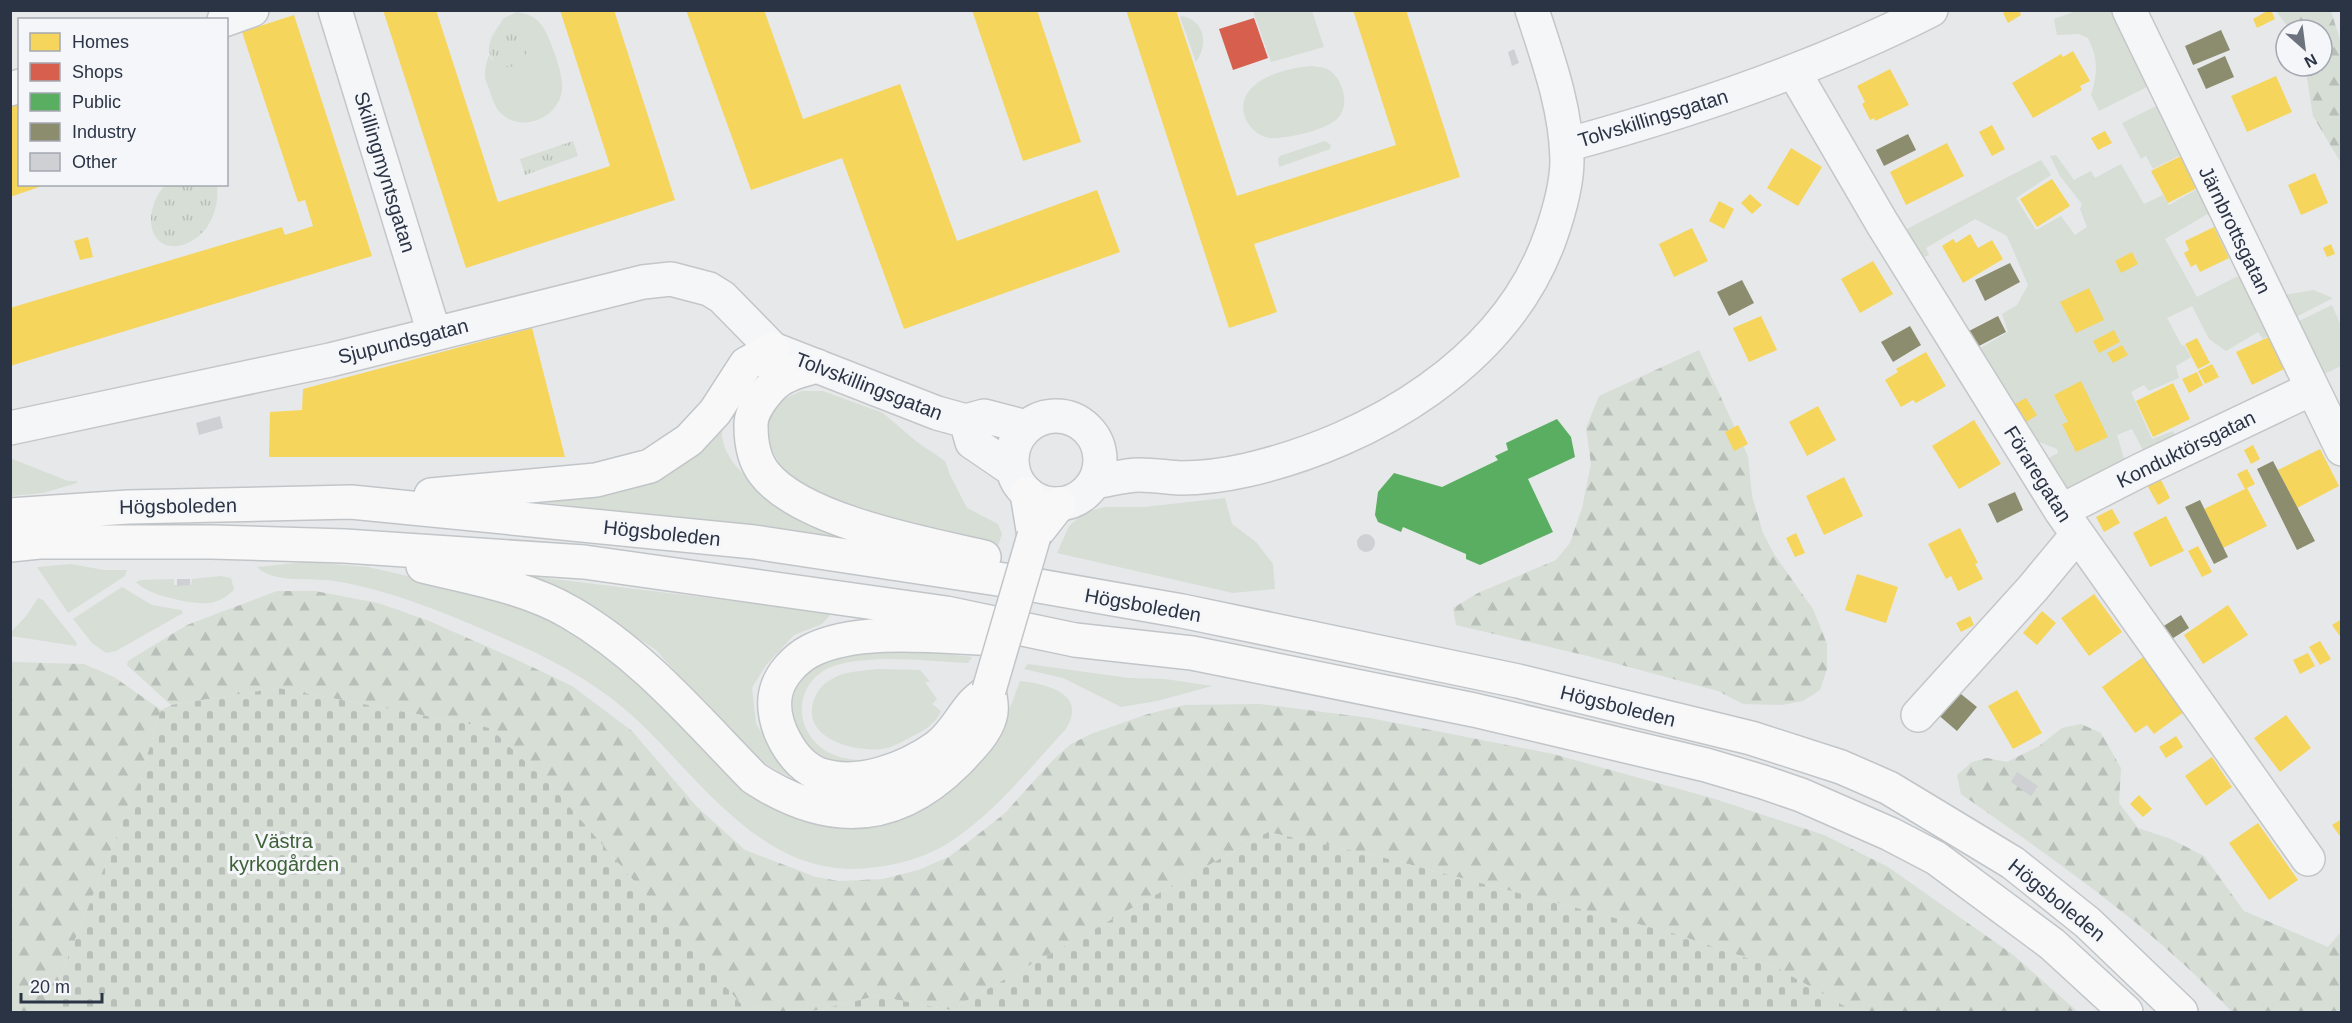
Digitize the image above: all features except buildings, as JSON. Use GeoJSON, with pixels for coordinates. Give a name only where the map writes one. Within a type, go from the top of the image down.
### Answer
{"type":"FeatureCollection","features":[{"type":"Feature","properties":{"kind":"main road"},"geometry":{"type":"LineString","coordinates":[[351,502],[596,480],[650,466],[689,441],[715,412],[746,364],[772,349]]}},
{"type":"Feature","properties":{"kind":"main road"},"geometry":{"type":"LineString","coordinates":[[817,366],[785,376],[760,401],[750,419],[752,446],[764,473],[783,491],[802,503],[866,528],[989,558],[1011,581]]}},
{"type":"Feature","properties":{"kind":"main road"},"geometry":{"type":"LineString","coordinates":[[1020,482],[1034,536]]}},
{"type":"Feature","properties":{"kind":"main road","name":"Högsboleden"},"geometry":{"type":"LineString","coordinates":[[10,515],[128,507],[351,502],[753,542],[1011,581],[1182,611],[1518,681],[1751,738],[1841,767],[1889,788],[2013,863],[2088,924],[2181,1012]]}},
{"type":"Feature","properties":{"kind":"main road"},"geometry":{"type":"LineString","coordinates":[[345,546],[536,597],[570,612],[648,668],[754,778],[772,790],[804,803],[832,810],[866,811],[891,805],[937,782],[982,734],[991,715],[989,690],[1034,536],[1059,504]]}},
{"type":"Feature","properties":{"kind":"main road","name":"Högsboleden"},"geometry":{"type":"LineString","coordinates":[[10,545],[39,542],[212,542],[345,546],[584,562],[946,613],[1075,640],[1192,653],[1474,710],[1706,765],[1801,795],[1890,834],[1936,858],[2052,944],[2126,1012]]}},
{"type":"Feature","properties":{"kind":"main road"},"geometry":{"type":"LineString","coordinates":[[989,690],[972,705],[953,733],[936,747],[910,762],[863,778],[820,775],[807,768],[790,749],[776,714],[776,693],[791,665],[809,651],[835,641],[895,636],[1075,640]]}},
{"type":"Feature","properties":{"kind":"street"},"geometry":{"type":"LineString","coordinates":[[228,19],[252,10]]}},
{"type":"Feature","properties":{"kind":"street","name":"Skillingmyntsgatan"},"geometry":{"type":"LineString","coordinates":[[335,10],[434,333]]}},
{"type":"Feature","properties":{"kind":"street"},"geometry":{"type":"LineString","coordinates":[[1532,10],[1558,94],[1566,145]]}},
{"type":"Feature","properties":{"kind":"street","name":"Tolvskillingsgatan"},"geometry":{"type":"LineString","coordinates":[[966,422],[972,442],[1041,501],[1059,504],[1079,497],[1097,469],[1137,475],[1201,477],[1244,471],[1278,462],[1359,429],[1412,401],[1444,379],[1497,328],[1518,300],[1548,246],[1558,213],[1566,173],[1566,145],[1670,114],[1794,72],[1888,32],[1931,10]]}},
{"type":"Feature","properties":{"kind":"street","name":"Järnbrottsgatan"},"geometry":{"type":"LineString","coordinates":[[2129,10],[2342,449]]}},
{"type":"Feature","properties":{"kind":"street","name":"Föraregatan"},"geometry":{"type":"LineString","coordinates":[[1794,72],[1882,223],[2069,523],[2308,859]]}},
{"type":"Feature","properties":{"kind":"street","name":"Sjupundsgatan"},"geometry":{"type":"LineString","coordinates":[[10,428],[330,360],[643,282],[671,279],[709,288],[722,297],[772,349]]}},
{"type":"Feature","properties":{"kind":"street","name":"Tolvskillingsgatan"},"geometry":{"type":"LineString","coordinates":[[772,349],[966,422],[984,416],[1026,428]]}},
{"type":"Feature","properties":{"kind":"street","name":"Konduktörsgatan"},"geometry":{"type":"LineString","coordinates":[[1918,715],[2033,588],[2069,523],[2133,474],[2311,389]]}},
{"type":"Feature","properties":{"kind":"street"},"geometry":{"type":"LineString","coordinates":[[1020,482],[1014,447],[1026,428],[1045,417],[1069,417],[1090,431],[1097,443],[1097,469]]}},
{"type":"Feature","properties":{"kind":"green space"},"geometry":{"type":"Polygon","coordinates":[[[1253,11],[1312,11],[1324,47],[1271,62],[1253,11]]]}},
{"type":"Feature","properties":{"kind":"green space"},"geometry":{"type":"Polygon","coordinates":[[[2076,11],[2120,11],[2151,85],[2099,111],[2091,95],[2096,66],[2094,52],[2088,38],[2079,34],[2057,35],[2054,19],[2076,11]]]}},
{"type":"Feature","properties":{"kind":"green space"},"geometry":{"type":"Polygon","coordinates":[[[2276,11],[2331,11],[2333,18],[2281,18],[2276,11]]]}},
{"type":"Feature","properties":{"kind":"green space"},"geometry":{"type":"Polygon","coordinates":[[[517,12],[530,16],[543,27],[559,66],[561,78],[560,99],[555,107],[540,119],[531,122],[512,120],[501,113],[493,101],[485,78],[489,55],[493,61],[496,33],[490,39],[504,18],[517,12]]]}},
{"type":"Feature","properties":{"kind":"green space"},"geometry":{"type":"Polygon","coordinates":[[[1180,17],[1196,23],[1202,34],[1202,48],[1196,62],[1180,17]]]}},
{"type":"Feature","properties":{"kind":"green space"},"geometry":{"type":"Polygon","coordinates":[[[2334,21],[2341,43],[2341,163],[2313,116],[2307,78],[2334,78],[2334,21]]]}},
{"type":"Feature","properties":{"kind":"green space"},"geometry":{"type":"Polygon","coordinates":[[[508,29],[522,34],[527,48],[522,62],[508,67],[494,62],[489,48],[494,34],[508,29]]]}},
{"type":"Feature","properties":{"kind":"green space"},"geometry":{"type":"Polygon","coordinates":[[[1311,66],[1329,70],[1341,86],[1344,93],[1344,107],[1337,119],[1317,130],[1277,138],[1268,138],[1253,130],[1244,115],[1243,107],[1249,91],[1269,76],[1294,68],[1311,66]]]}},
{"type":"Feature","properties":{"kind":"green space"},"geometry":{"type":"Polygon","coordinates":[[[2158,105],[2216,209],[2165,239],[2197,297],[2236,277],[2245,278],[2273,333],[2263,339],[2258,332],[2226,351],[2209,339],[2192,306],[2167,318],[2182,346],[2184,345],[2191,357],[2176,366],[2179,378],[2149,391],[2144,385],[2131,392],[2152,439],[2173,431],[2177,440],[2145,454],[2132,429],[2117,435],[2126,465],[2078,490],[2064,490],[2045,460],[2058,453],[2057,449],[2030,438],[1977,350],[2008,332],[2002,314],[2017,305],[2028,285],[2007,236],[1975,219],[1926,248],[1929,255],[1919,259],[1903,231],[2041,160],[2051,175],[2016,198],[2036,230],[2061,216],[2075,235],[2087,227],[2080,209],[2082,204],[2060,176],[2050,156],[2056,155],[2074,180],[2091,171],[2095,178],[2121,164],[2144,204],[2163,195],[2169,205],[2199,188],[2181,155],[2153,169],[2146,156],[2141,159],[2122,123],[2158,105]]]}},
{"type":"Feature","properties":{"kind":"green space"},"geometry":{"type":"Polygon","coordinates":[[[573,141],[578,156],[525,175],[520,159],[573,141]]]}},
{"type":"Feature","properties":{"kind":"green space"},"geometry":{"type":"Polygon","coordinates":[[[1325,141],[1331,145],[1330,149],[1279,167],[1280,156],[1325,141]]]}},
{"type":"Feature","properties":{"kind":"green space"},"geometry":{"type":"Polygon","coordinates":[[[164,186],[217,186],[216,207],[209,224],[198,236],[186,244],[173,246],[162,243],[154,234],[151,218],[157,196],[164,186]]]}},
{"type":"Feature","properties":{"kind":"green space"},"geometry":{"type":"Polygon","coordinates":[[[2313,290],[2333,298],[2294,318],[2284,295],[2313,290]]]}},
{"type":"Feature","properties":{"kind":"green space"},"geometry":{"type":"Polygon","coordinates":[[[2332,305],[2341,326],[2341,366],[2320,376],[2295,323],[2332,305]]]}},
{"type":"Feature","properties":{"kind":"green space"},"geometry":{"type":"Polygon","coordinates":[[[1699,350],[1748,456],[1752,496],[1763,533],[1774,554],[1813,609],[1827,644],[1827,669],[1820,690],[1803,701],[1782,705],[1743,704],[1718,691],[1588,656],[1456,625],[1453,608],[1478,593],[1556,560],[1570,543],[1582,508],[1591,464],[1586,428],[1599,396],[1699,350]]]}},
{"type":"Feature","properties":{"kind":"green space"},"geometry":{"type":"Polygon","coordinates":[[[802,391],[823,391],[883,413],[917,442],[945,461],[967,508],[998,524],[1002,534],[998,546],[843,504],[818,495],[796,481],[776,458],[768,437],[768,430],[771,415],[779,404],[802,391]]]}},
{"type":"Feature","properties":{"kind":"green space"},"geometry":{"type":"Polygon","coordinates":[[[727,408],[722,436],[727,453],[738,468],[771,496],[844,537],[547,503],[555,496],[655,480],[686,462],[711,434],[727,408]]]}},
{"type":"Feature","properties":{"kind":"green space"},"geometry":{"type":"Polygon","coordinates":[[[10,458],[68,481],[77,481],[77,483],[43,493],[11,496],[10,458]]]}},
{"type":"Feature","properties":{"kind":"green space"},"geometry":{"type":"Polygon","coordinates":[[[1225,498],[1232,524],[1256,542],[1273,564],[1275,589],[1233,593],[1057,553],[1069,526],[1084,513],[1104,507],[1144,507],[1225,498]]]}},
{"type":"Feature","properties":{"kind":"green space"},"geometry":{"type":"Polygon","coordinates":[[[306,562],[368,567],[421,579],[500,599],[568,625],[603,648],[761,801],[788,814],[822,823],[996,739],[1020,681],[1042,685],[1062,693],[1072,708],[1071,718],[1065,730],[1009,792],[945,845],[895,864],[838,868],[803,860],[771,845],[742,824],[714,799],[623,708],[596,687],[550,660],[406,599],[335,581],[273,576],[257,567],[306,562]]]}},
{"type":"Feature","properties":{"kind":"green space"},"geometry":{"type":"Polygon","coordinates":[[[71,564],[104,570],[127,570],[125,576],[68,613],[37,567],[71,564]]]}},
{"type":"Feature","properties":{"kind":"green space"},"geometry":{"type":"Polygon","coordinates":[[[521,575],[832,613],[822,624],[794,635],[766,665],[752,688],[756,724],[791,778],[759,760],[711,712],[656,650],[587,605],[521,575]]]}},
{"type":"Feature","properties":{"kind":"green space"},"geometry":{"type":"Polygon","coordinates":[[[220,576],[231,578],[234,589],[222,599],[207,603],[161,595],[136,582],[174,579],[174,585],[191,585],[192,579],[220,576]]]}},
{"type":"Feature","properties":{"kind":"green space"},"geometry":{"type":"Polygon","coordinates":[[[122,587],[152,605],[181,610],[183,613],[116,651],[106,653],[92,643],[73,619],[122,587]]]}},
{"type":"Feature","properties":{"kind":"green space"},"geometry":{"type":"Polygon","coordinates":[[[277,591],[315,591],[378,603],[429,621],[572,686],[632,731],[697,807],[745,850],[816,877],[839,881],[883,879],[918,870],[949,857],[1004,814],[1055,758],[1071,744],[1091,734],[1148,714],[1185,705],[1260,704],[1370,718],[1553,754],[1715,799],[1824,835],[1888,867],[2012,954],[2078,1012],[1855,1012],[1777,968],[1672,933],[1377,856],[1268,832],[950,1010],[877,996],[809,1012],[774,1012],[740,1003],[553,788],[490,728],[278,688],[171,705],[127,665],[128,661],[187,625],[277,591]]]}},
{"type":"Feature","properties":{"kind":"green space"},"geometry":{"type":"Polygon","coordinates":[[[38,598],[43,600],[77,643],[76,646],[11,636],[11,632],[27,615],[38,598]]]}},
{"type":"Feature","properties":{"kind":"green space"},"geometry":{"type":"Polygon","coordinates":[[[905,649],[972,657],[968,663],[898,659],[862,660],[831,667],[820,673],[806,690],[803,700],[803,722],[808,732],[815,742],[827,752],[848,759],[870,761],[868,764],[834,760],[811,748],[796,725],[793,712],[793,698],[797,686],[805,675],[816,666],[838,656],[905,649]]]}},
{"type":"Feature","properties":{"kind":"green space"},"geometry":{"type":"Polygon","coordinates":[[[11,662],[84,664],[114,677],[161,710],[140,779],[60,977],[49,1012],[11,1012],[11,662]]]}},
{"type":"Feature","properties":{"kind":"green space"},"geometry":{"type":"Polygon","coordinates":[[[1028,664],[1129,678],[1165,679],[1212,686],[1157,701],[1121,707],[1063,678],[1024,669],[1028,664]]]}},
{"type":"Feature","properties":{"kind":"green space"},"geometry":{"type":"Polygon","coordinates":[[[877,669],[920,670],[930,682],[925,682],[937,699],[932,704],[941,711],[936,720],[916,735],[881,749],[845,745],[823,734],[816,726],[812,715],[813,703],[820,689],[828,681],[842,674],[877,669]]]}},
{"type":"Feature","properties":{"kind":"green space","name":"Västra kyrkogården"},"geometry":{"type":"Polygon","coordinates":[[[278,688],[490,728],[553,788],[740,1003],[774,1012],[49,1012],[60,977],[140,779],[161,710],[171,705],[278,688]]]}},
{"type":"Feature","properties":{"kind":"green space"},"geometry":{"type":"Polygon","coordinates":[[[2081,724],[2101,733],[2121,768],[2119,803],[2138,828],[2171,839],[2204,856],[2244,911],[2328,947],[2341,932],[2341,1012],[2232,1012],[2202,981],[2137,923],[2068,870],[1961,794],[1957,775],[1972,762],[1987,758],[2007,762],[2039,746],[2062,728],[2081,724]]]}},
{"type":"Feature","properties":{"kind":"green space"},"geometry":{"type":"Polygon","coordinates":[[[1268,832],[1377,856],[1672,933],[1777,968],[1855,1012],[809,1012],[877,996],[950,1010],[1268,832]]]}}]}
